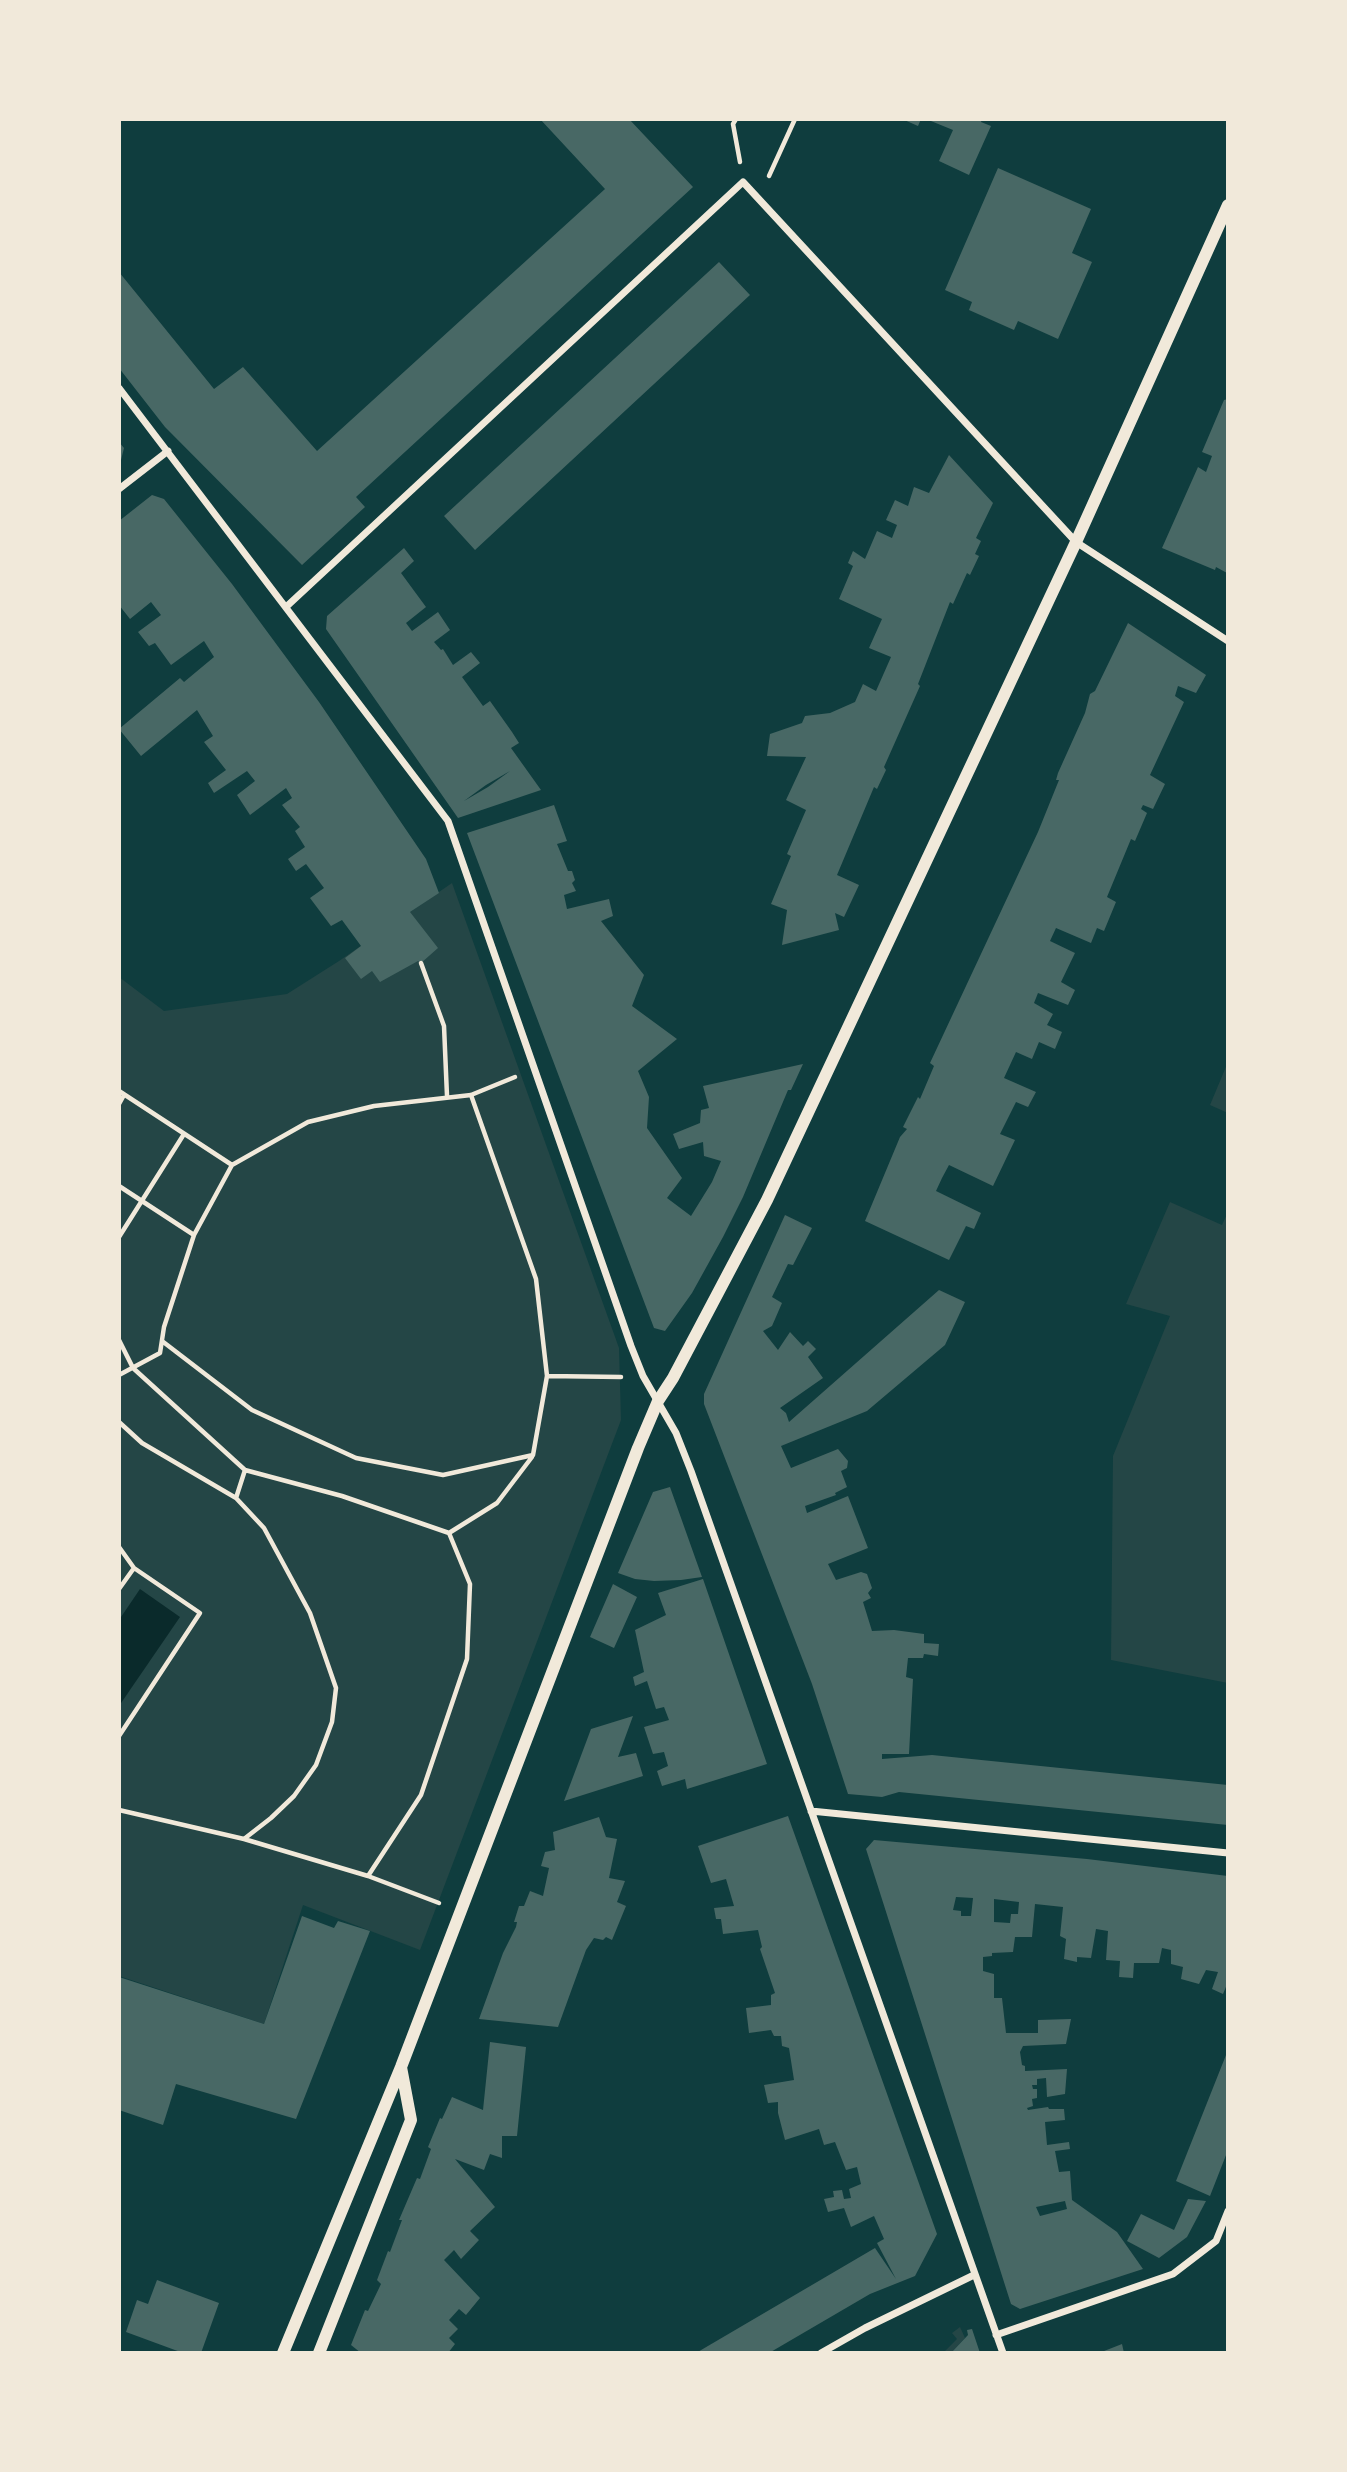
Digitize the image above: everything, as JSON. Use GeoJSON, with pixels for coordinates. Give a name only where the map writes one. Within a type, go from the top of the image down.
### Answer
{"type":"FeatureCollection","features":[{"type":"Feature","properties":{"kind":"street"},"geometry":{"type":"LineString","coordinates":[[286,607],[743,182],[1076,542],[1228,641]]}},
{"type":"Feature","properties":{"kind":"street"},"geometry":{"type":"LineString","coordinates":[[284,2353],[401,2067],[658,1401],[673,1378],[767,1200],[1076,542],[1228,205]]}},
{"type":"Feature","properties":{"kind":"street"},"geometry":{"type":"LineString","coordinates":[[119,388],[448,821],[643,1376],[676,1433],[691,1471],[1003,2353]]}},
{"type":"Feature","properties":{"kind":"street"},"geometry":{"type":"LineString","coordinates":[[119,489],[168,451]]}},
{"type":"Feature","properties":{"kind":"street"},"geometry":{"type":"LineString","coordinates":[[811,1811],[1228,1853]]}},
{"type":"Feature","properties":{"kind":"street"},"geometry":{"type":"LineString","coordinates":[[319,2353],[411,2120],[401,2067]]}},
{"type":"Feature","properties":{"kind":"street"},"geometry":{"type":"LineString","coordinates":[[996,2335],[1173,2274],[1216,2241],[1228,2211]]}},
{"type":"Feature","properties":{"kind":"street"},"geometry":{"type":"LineString","coordinates":[[821,2353],[865,2328],[974,2275]]}},
{"type":"Feature","properties":{"kind":"path"},"geometry":{"type":"LineString","coordinates":[[736,119],[733,124],[743,182]]}},
{"type":"Feature","properties":{"kind":"path"},"geometry":{"type":"LineString","coordinates":[[759,200],[794,119]]}},
{"type":"Feature","properties":{"kind":"path"},"geometry":{"type":"LineString","coordinates":[[422,964],[444,1026],[447,1096]]}},
{"type":"Feature","properties":{"kind":"path"},"geometry":{"type":"LineString","coordinates":[[119,1375],[160,1353],[164,1326],[194,1235],[232,1165],[308,1122],[374,1106],[471,1095],[536,1068]]}},
{"type":"Feature","properties":{"kind":"path"},"geometry":{"type":"LineString","coordinates":[[119,1104],[122,1093],[232,1165]]}},
{"type":"Feature","properties":{"kind":"path"},"geometry":{"type":"LineString","coordinates":[[449,1533],[497,1503],[533,1455],[547,1376],[536,1279],[471,1095]]}},
{"type":"Feature","properties":{"kind":"path"},"geometry":{"type":"LineString","coordinates":[[119,1237],[184,1134]]}},
{"type":"Feature","properties":{"kind":"path"},"geometry":{"type":"LineString","coordinates":[[119,1186],[194,1235]]}},
{"type":"Feature","properties":{"kind":"path"},"geometry":{"type":"LineString","coordinates":[[119,1340],[132,1368],[245,1470],[342,1496],[449,1533],[470,1584],[467,1659],[421,1795],[368,1877]]}},
{"type":"Feature","properties":{"kind":"path"},"geometry":{"type":"LineString","coordinates":[[162,1341],[253,1410],[356,1458],[443,1475],[533,1455]]}},
{"type":"Feature","properties":{"kind":"path"},"geometry":{"type":"LineString","coordinates":[[547,1376],[643,1376]]}},
{"type":"Feature","properties":{"kind":"path"},"geometry":{"type":"LineString","coordinates":[[119,1422],[142,1443],[236,1498],[264,1528],[310,1613],[336,1688],[332,1722],[316,1765],[294,1796],[244,1839]]}},
{"type":"Feature","properties":{"kind":"path"},"geometry":{"type":"LineString","coordinates":[[236,1498],[245,1470]]}},
{"type":"Feature","properties":{"kind":"path"},"geometry":{"type":"LineString","coordinates":[[119,1547],[134,1567],[200,1613],[119,1736]]}},
{"type":"Feature","properties":{"kind":"path"},"geometry":{"type":"LineString","coordinates":[[119,1589],[134,1567]]}},
{"type":"Feature","properties":{"kind":"path"},"geometry":{"type":"LineString","coordinates":[[119,1810],[244,1839],[368,1877],[461,1912]]}},
{"type":"Feature","properties":{"kind":"shaded area"},"geometry":{"type":"Polygon","coordinates":[[[452,883],[619,1348],[621,1420],[420,1950],[303,1905],[264,2024],[119,1976],[119,977],[164,1011],[287,994],[452,883]]]}},
{"type":"Feature","properties":{"kind":"shaded area"},"geometry":{"type":"Polygon","coordinates":[[[1228,1062],[1228,1113],[1210,1105],[1228,1062]]]}},
{"type":"Feature","properties":{"kind":"shaded area"},"geometry":{"type":"Polygon","coordinates":[[[1170,1202],[1222,1225],[1228,1212],[1228,1683],[1111,1660],[1113,1456],[1170,1316],[1126,1304],[1170,1202]]]}},
{"type":"Feature","properties":{"kind":"shaded area"},"geometry":{"type":"Polygon","coordinates":[[[140,1589],[180,1617],[119,1706],[119,1620],[140,1589]]]}},
{"type":"Feature","properties":{"kind":"shaded area"},"geometry":{"type":"Polygon","coordinates":[[[960,2327],[965,2338],[951,2353],[943,2353],[957,2339],[952,2333],[960,2327]]]}},
{"type":"Feature","properties":{"kind":"building"},"geometry":{"type":"Polygon","coordinates":[[[540,119],[629,119],[693,187],[356,497],[365,507],[302,565],[165,427],[119,368],[119,272],[214,389],[243,367],[317,451],[605,189],[540,119]]]}},
{"type":"Feature","properties":{"kind":"building"},"geometry":{"type":"Polygon","coordinates":[[[902,119],[921,119],[918,126],[902,119]]]}},
{"type":"Feature","properties":{"kind":"building"},"geometry":{"type":"Polygon","coordinates":[[[926,119],[982,119],[981,122],[991,126],[969,175],[939,161],[953,130],[926,119]]]}},
{"type":"Feature","properties":{"kind":"building"},"geometry":{"type":"Polygon","coordinates":[[[998,168],[1091,209],[1072,253],[1092,262],[1058,339],[1018,321],[1014,330],[969,310],[972,302],[945,290],[998,168]]]}},
{"type":"Feature","properties":{"kind":"building"},"geometry":{"type":"Polygon","coordinates":[[[719,262],[750,295],[475,550],[444,516],[719,262]]]}},
{"type":"Feature","properties":{"kind":"building"},"geometry":{"type":"Polygon","coordinates":[[[1228,399],[1227,573],[1162,548],[1198,467],[1206,472],[1212,456],[1202,452],[1224,400],[1228,399]]]}},
{"type":"Feature","properties":{"kind":"building"},"geometry":{"type":"Polygon","coordinates":[[[119,442],[124,448],[120,464],[119,464],[119,442]]]}},
{"type":"Feature","properties":{"kind":"building"},"geometry":{"type":"Polygon","coordinates":[[[949,455],[993,503],[976,538],[981,541],[975,554],[979,556],[970,575],[967,573],[953,604],[950,602],[918,684],[920,686],[884,767],[886,770],[877,789],[874,787],[837,875],[859,885],[844,917],[835,913],[839,930],[782,945],[787,910],[771,904],[791,856],[787,854],[806,810],[786,800],[806,757],[767,756],[770,734],[802,723],[805,716],[830,713],[855,702],[863,684],[876,691],[891,657],[869,648],[882,619],[839,599],[853,566],[848,563],[853,551],[865,559],[877,531],[892,538],[897,525],[886,520],[895,500],[908,506],[914,487],[929,493],[949,455]]]}},
{"type":"Feature","properties":{"kind":"building"},"geometry":{"type":"Polygon","coordinates":[[[152,495],[164,499],[232,584],[319,702],[426,859],[439,893],[410,912],[438,948],[421,963],[418,961],[380,982],[372,971],[361,979],[345,958],[361,946],[342,920],[331,926],[310,898],[324,888],[306,864],[296,871],[288,859],[305,847],[295,831],[300,827],[282,805],[292,798],[286,788],[250,815],[237,795],[255,781],[247,771],[214,793],[208,783],[226,770],[204,742],[213,736],[197,710],[141,756],[119,729],[180,678],[184,682],[214,657],[204,641],[171,665],[155,643],[149,646],[138,632],[161,615],[151,602],[130,619],[119,605],[119,521],[152,495]]]}},
{"type":"Feature","properties":{"kind":"building"},"geometry":{"type":"Polygon","coordinates":[[[404,548],[414,561],[401,573],[426,607],[406,623],[412,631],[438,612],[450,630],[434,642],[443,649],[453,665],[471,652],[480,663],[462,677],[483,706],[490,701],[512,732],[519,743],[511,748],[541,790],[458,818],[326,629],[327,616],[404,548]],[[510,771],[464,801],[488,787],[510,771]]]}},
{"type":"Feature","properties":{"kind":"building"},"geometry":{"type":"Polygon","coordinates":[[[1128,623],[1206,675],[1196,693],[1178,686],[1175,696],[1184,702],[1150,775],[1165,784],[1153,809],[1143,805],[1141,809],[1147,813],[1135,841],[1131,839],[1107,897],[1116,902],[1104,931],[1097,928],[1091,943],[1056,928],[1050,941],[1075,953],[1061,982],[1075,990],[1068,1005],[1038,993],[1034,1003],[1053,1014],[1047,1025],[1062,1032],[1055,1049],[1039,1042],[1032,1059],[1016,1052],[1004,1078],[1036,1092],[1028,1107],[1016,1102],[1000,1134],[1015,1140],[993,1186],[949,1165],[936,1191],[981,1213],[974,1229],[966,1226],[949,1260],[865,1221],[900,1137],[907,1129],[903,1127],[918,1097],[920,1099],[934,1066],[930,1063],[1038,832],[1090,694],[1095,691],[1128,623]]]}},
{"type":"Feature","properties":{"kind":"building"},"geometry":{"type":"Polygon","coordinates":[[[554,805],[567,841],[557,844],[568,871],[572,871],[575,880],[572,883],[576,891],[564,895],[567,909],[609,899],[613,916],[601,921],[644,975],[632,1006],[677,1039],[638,1071],[649,1097],[647,1128],[682,1178],[667,1198],[691,1216],[712,1182],[721,1161],[704,1156],[703,1142],[679,1149],[673,1134],[700,1123],[701,1110],[709,1108],[703,1086],[803,1064],[791,1090],[788,1090],[743,1197],[723,1237],[692,1293],[665,1331],[654,1328],[467,833],[554,805]]]}},
{"type":"Feature","properties":{"kind":"building"},"geometry":{"type":"Polygon","coordinates":[[[785,1215],[812,1228],[793,1265],[788,1264],[772,1297],[782,1303],[772,1326],[763,1331],[778,1350],[790,1332],[803,1346],[808,1341],[816,1349],[808,1357],[823,1378],[780,1408],[786,1413],[789,1422],[939,1290],[965,1302],[945,1345],[867,1411],[781,1446],[791,1468],[838,1449],[848,1461],[847,1468],[841,1471],[847,1487],[835,1493],[836,1495],[805,1506],[807,1513],[848,1496],[868,1548],[828,1564],[836,1580],[861,1572],[867,1574],[872,1588],[868,1593],[871,1598],[863,1602],[872,1631],[894,1630],[924,1634],[924,1643],[939,1644],[938,1656],[924,1654],[923,1658],[908,1658],[906,1677],[913,1679],[909,1754],[882,1754],[882,1759],[932,1755],[1228,1785],[1228,1825],[899,1792],[882,1797],[848,1794],[812,1684],[704,1404],[704,1394],[785,1215]]]}},
{"type":"Feature","properties":{"kind":"building"},"geometry":{"type":"Polygon","coordinates":[[[670,1487],[702,1577],[654,1581],[635,1579],[618,1573],[653,1492],[670,1487]]]}},
{"type":"Feature","properties":{"kind":"building"},"geometry":{"type":"Polygon","coordinates":[[[703,1579],[767,1764],[687,1789],[685,1779],[662,1786],[657,1771],[668,1766],[664,1752],[653,1754],[644,1727],[669,1720],[664,1707],[656,1709],[647,1681],[635,1686],[633,1677],[644,1672],[635,1630],[666,1615],[658,1593],[703,1579]]]}},
{"type":"Feature","properties":{"kind":"building"},"geometry":{"type":"Polygon","coordinates":[[[613,1584],[637,1597],[614,1648],[590,1637],[613,1584]]]}},
{"type":"Feature","properties":{"kind":"building"},"geometry":{"type":"Polygon","coordinates":[[[633,1716],[618,1757],[636,1753],[643,1776],[564,1801],[591,1729],[633,1716]]]}},
{"type":"Feature","properties":{"kind":"building"},"geometry":{"type":"Polygon","coordinates":[[[788,1816],[937,2234],[915,2276],[870,2294],[769,2353],[696,2353],[875,2248],[896,2279],[877,2243],[884,2239],[874,2216],[851,2227],[844,2208],[828,2212],[824,2199],[834,2197],[833,2191],[842,2190],[844,2199],[851,2198],[849,2189],[861,2184],[857,2167],[846,2170],[835,2142],[824,2145],[819,2129],[785,2140],[778,2102],[768,2103],[764,2085],[794,2080],[789,2048],[782,2046],[781,2036],[774,2036],[771,2030],[749,2033],[746,2008],[771,2005],[771,1995],[775,1993],[760,1949],[762,1947],[758,1930],[723,1934],[721,1919],[716,1919],[714,1908],[734,1906],[726,1879],[711,1883],[698,1846],[788,1816]]]}},
{"type":"Feature","properties":{"kind":"building"},"geometry":{"type":"Polygon","coordinates":[[[599,1817],[606,1837],[617,1839],[609,1878],[625,1881],[617,1902],[626,1906],[612,1940],[606,1937],[603,1940],[594,1938],[586,1950],[558,2027],[479,2019],[503,1953],[516,1927],[517,1922],[514,1922],[519,1906],[524,1906],[530,1891],[543,1896],[549,1868],[541,1866],[545,1852],[555,1850],[553,1832],[599,1817]]]}},
{"type":"Feature","properties":{"kind":"building"},"geometry":{"type":"Polygon","coordinates":[[[874,1840],[1087,1859],[1228,1876],[1228,1982],[1223,1994],[1212,1989],[1218,1972],[1206,1970],[1199,1984],[1181,1979],[1183,1967],[1171,1964],[1171,1950],[1162,1948],[1159,1963],[1134,1963],[1133,1978],[1119,1977],[1120,1961],[1106,1960],[1108,1931],[1096,1929],[1091,1958],[1077,1957],[1077,1962],[1064,1959],[1066,1939],[1060,1936],[1063,1907],[1035,1904],[1032,1937],[1015,1937],[1013,1952],[992,1953],[992,1956],[983,1957],[983,1971],[994,1974],[994,1998],[1002,1998],[1006,2033],[1038,2033],[1038,2020],[1071,2019],[1066,2044],[1023,2046],[1020,2052],[1025,2071],[1067,2069],[1065,2094],[1047,2097],[1046,2078],[1037,2079],[1037,2085],[1032,2085],[1033,2089],[1037,2089],[1037,2098],[1032,2099],[1033,2106],[1027,2108],[1064,2109],[1065,2120],[1045,2122],[1047,2145],[1069,2142],[1070,2149],[1055,2151],[1059,2172],[1070,2171],[1072,2200],[1117,2232],[1143,2269],[1020,2309],[1011,2304],[866,1849],[874,1840]],[[956,1897],[953,1910],[961,1911],[961,1916],[971,1916],[973,1898],[956,1897]],[[994,1899],[994,1922],[1010,1923],[1011,1914],[1018,1914],[1019,1902],[994,1899]],[[1065,2201],[1036,2207],[1040,2216],[1067,2209],[1065,2201]]]}},
{"type":"Feature","properties":{"kind":"building"},"geometry":{"type":"Polygon","coordinates":[[[302,1916],[334,1928],[338,1921],[370,1931],[296,2119],[176,2084],[163,2125],[119,2110],[119,1977],[264,2024],[302,1916]]]}},
{"type":"Feature","properties":{"kind":"building"},"geometry":{"type":"Polygon","coordinates":[[[490,2042],[526,2047],[517,2136],[502,2136],[502,2158],[490,2154],[484,2170],[455,2159],[495,2207],[470,2231],[479,2240],[461,2259],[454,2250],[444,2260],[480,2298],[466,2315],[459,2309],[449,2320],[458,2329],[449,2338],[455,2344],[448,2353],[361,2353],[351,2345],[365,2310],[368,2311],[381,2284],[377,2280],[402,2220],[399,2220],[417,2178],[420,2179],[431,2149],[428,2147],[440,2118],[442,2119],[452,2097],[483,2110],[490,2042]]]}},
{"type":"Feature","properties":{"kind":"building"},"geometry":{"type":"Polygon","coordinates":[[[1228,2050],[1228,2150],[1210,2196],[1176,2181],[1228,2050]]]}},
{"type":"Feature","properties":{"kind":"building"},"geometry":{"type":"Polygon","coordinates":[[[1188,2199],[1206,2201],[1187,2237],[1159,2258],[1127,2241],[1141,2214],[1174,2230],[1188,2199]]]}},
{"type":"Feature","properties":{"kind":"building"},"geometry":{"type":"Polygon","coordinates":[[[157,2280],[219,2303],[201,2353],[183,2353],[126,2332],[137,2300],[148,2304],[157,2280]]]}},
{"type":"Feature","properties":{"kind":"building"},"geometry":{"type":"Polygon","coordinates":[[[972,2329],[980,2353],[951,2353],[968,2335],[967,2330],[972,2329]]]}},
{"type":"Feature","properties":{"kind":"building"},"geometry":{"type":"Polygon","coordinates":[[[1122,2344],[1124,2353],[1099,2353],[1122,2344]]]}}]}
